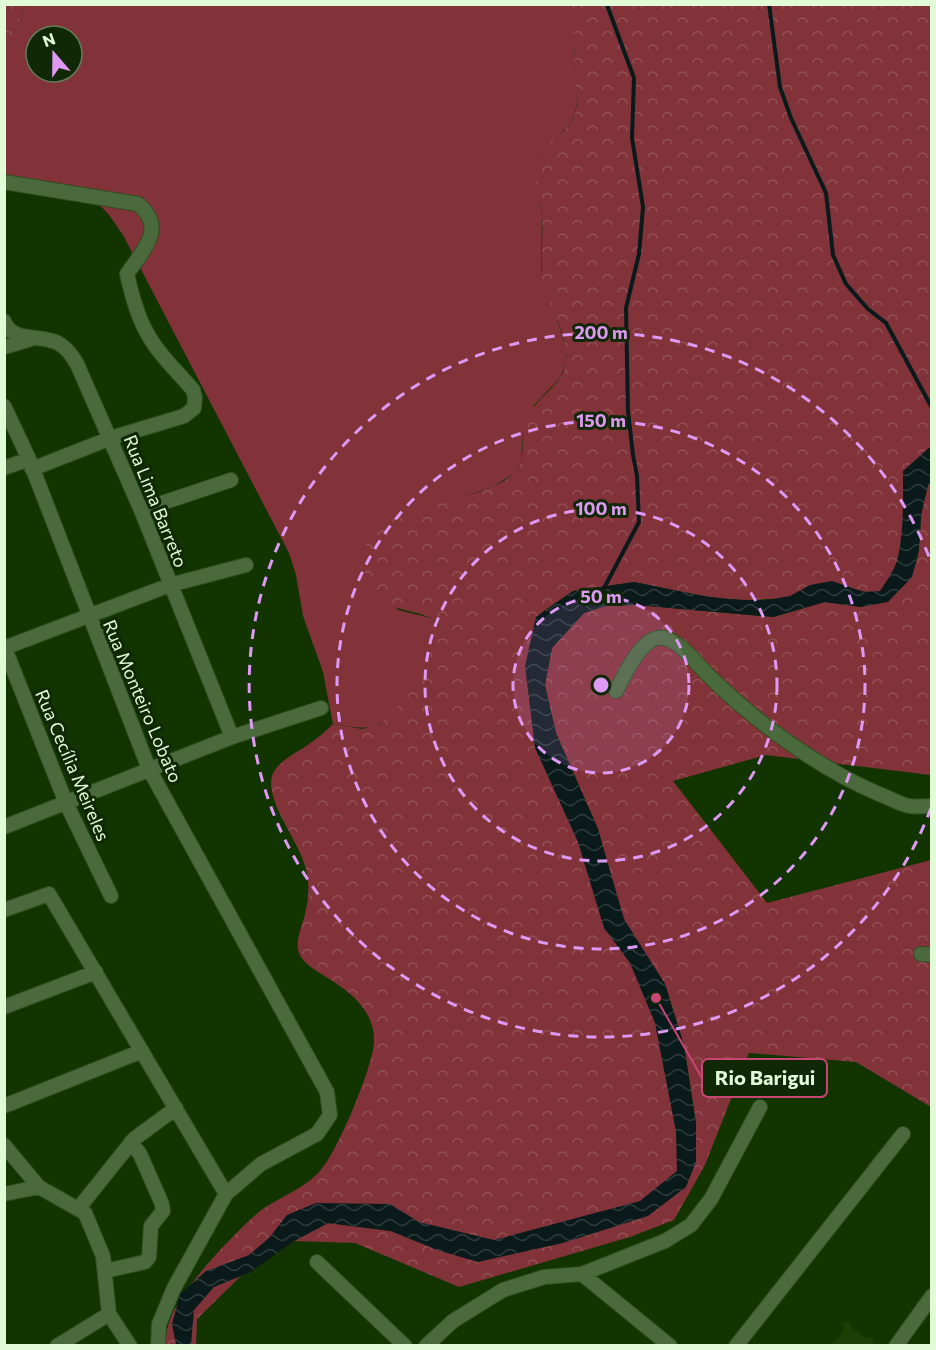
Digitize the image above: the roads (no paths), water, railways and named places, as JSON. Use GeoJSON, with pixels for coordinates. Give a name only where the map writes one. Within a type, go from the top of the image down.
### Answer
{"type":"FeatureCollection","features":[{"type":"Feature","properties":{"kind":"street"},"geometry":{"type":"LineString","coordinates":[[4,182],[138,204],[146,211],[151,221],[151,237],[146,249],[128,274],[129,286],[145,331],[156,348],[193,390],[195,398],[194,408],[184,416],[30,464],[4,468]]}},
{"type":"Feature","properties":{"kind":"street","name":"Rua Lima Barreto"},"geometry":{"type":"LineString","coordinates":[[4,321],[7,328],[14,334],[50,340],[60,344],[69,352],[111,438],[232,737]]}},
{"type":"Feature","properties":{"kind":"street"},"geometry":{"type":"LineString","coordinates":[[4,347],[34,338]]}},
{"type":"Feature","properties":{"kind":"street","name":"Rua Monteiro Lobato"},"geometry":{"type":"LineString","coordinates":[[4,406],[30,464],[148,769],[327,1092],[330,1115],[317,1134],[261,1164],[226,1194]]}},
{"type":"Feature","properties":{"kind":"street"},"geometry":{"type":"LineString","coordinates":[[141,510],[231,480]]}},
{"type":"Feature","properties":{"kind":"street"},"geometry":{"type":"LineString","coordinates":[[5,647],[170,585],[246,565]]}},
{"type":"Feature","properties":{"kind":"street"},"geometry":{"type":"LineString","coordinates":[[616,691],[627,669],[645,645],[657,638],[669,638],[743,708],[847,780],[908,806],[932,806]]}},
{"type":"Feature","properties":{"kind":"street","name":"Rua Cecília Meireles"},"geometry":{"type":"LineString","coordinates":[[5,647],[66,803],[111,896]]}},
{"type":"Feature","properties":{"kind":"street"},"geometry":{"type":"LineString","coordinates":[[4,827],[232,737],[321,708]]}},
{"type":"Feature","properties":{"kind":"street"},"geometry":{"type":"LineString","coordinates":[[4,910],[49,894],[226,1194],[174,1288],[159,1324],[158,1346]]}},
{"type":"Feature","properties":{"kind":"street"},"geometry":{"type":"LineString","coordinates":[[4,1007],[96,972]]}},
{"type":"Feature","properties":{"kind":"street"},"geometry":{"type":"LineString","coordinates":[[4,1106],[142,1051]]}},
{"type":"Feature","properties":{"kind":"street"},"geometry":{"type":"LineString","coordinates":[[426,1346],[453,1321],[502,1290],[544,1277],[582,1274],[665,1242],[691,1225],[711,1199],[759,1107]]}},
{"type":"Feature","properties":{"kind":"street"},"geometry":{"type":"LineString","coordinates":[[78,1209],[131,1142],[176,1108]]}},
{"type":"Feature","properties":{"kind":"street"},"geometry":{"type":"LineString","coordinates":[[736,1346],[903,1134]]}},
{"type":"Feature","properties":{"kind":"street"},"geometry":{"type":"LineString","coordinates":[[105,1271],[146,1262],[149,1257],[151,1226],[162,1211],[162,1204],[140,1154],[131,1142]]}},
{"type":"Feature","properties":{"kind":"street"},"geometry":{"type":"LineString","coordinates":[[4,1145],[39,1187],[85,1213],[96,1234],[103,1256],[109,1314],[130,1346]]}},
{"type":"Feature","properties":{"kind":"street"},"geometry":{"type":"LineString","coordinates":[[4,1194],[39,1187]]}},
{"type":"Feature","properties":{"kind":"street"},"geometry":{"type":"LineString","coordinates":[[318,1262],[405,1346]]}},
{"type":"Feature","properties":{"kind":"street"},"geometry":{"type":"LineString","coordinates":[[582,1274],[670,1346]]}},
{"type":"Feature","properties":{"kind":"street"},"geometry":{"type":"LineString","coordinates":[[896,1346],[932,1296]]}},
{"type":"Feature","properties":{"kind":"street"},"geometry":{"type":"LineString","coordinates":[[57,1346],[109,1314]]}},
{"type":"Feature","properties":{"kind":"water"},"geometry":{"type":"Polygon","coordinates":[[[931,446],[931,481],[921,515],[919,550],[912,577],[888,602],[861,607],[825,602],[773,617],[636,605],[606,606],[584,613],[552,648],[545,685],[556,733],[598,829],[624,919],[665,984],[684,1045],[696,1124],[696,1162],[686,1187],[648,1216],[563,1243],[478,1262],[437,1250],[391,1231],[328,1223],[294,1241],[251,1272],[214,1287],[194,1310],[191,1345],[176,1345],[172,1324],[180,1294],[206,1271],[249,1255],[269,1238],[287,1215],[316,1203],[390,1204],[419,1222],[494,1240],[640,1201],[677,1171],[676,1132],[655,1023],[630,963],[604,928],[578,842],[535,748],[525,666],[536,617],[573,591],[634,582],[709,597],[742,600],[766,600],[790,596],[810,585],[832,581],[864,592],[880,591],[893,571],[900,547],[903,471],[931,446]]]}},
{"type":"Feature","properties":{"kind":"waterway"},"geometry":{"type":"LineString","coordinates":[[769,4],[780,87],[791,118],[826,193],[833,255],[846,284],[868,309],[886,323],[932,408]]}},
{"type":"Feature","properties":{"kind":"waterway"},"geometry":{"type":"LineString","coordinates":[[603,590],[639,522],[637,476],[628,411],[626,308],[639,254],[643,207],[632,138],[634,78],[607,5]]}},
{"type":"Feature","properties":{"kind":"place","name":"Rio Barigui"},"geometry":{"type":"Point","coordinates":[656,998]}}]}
